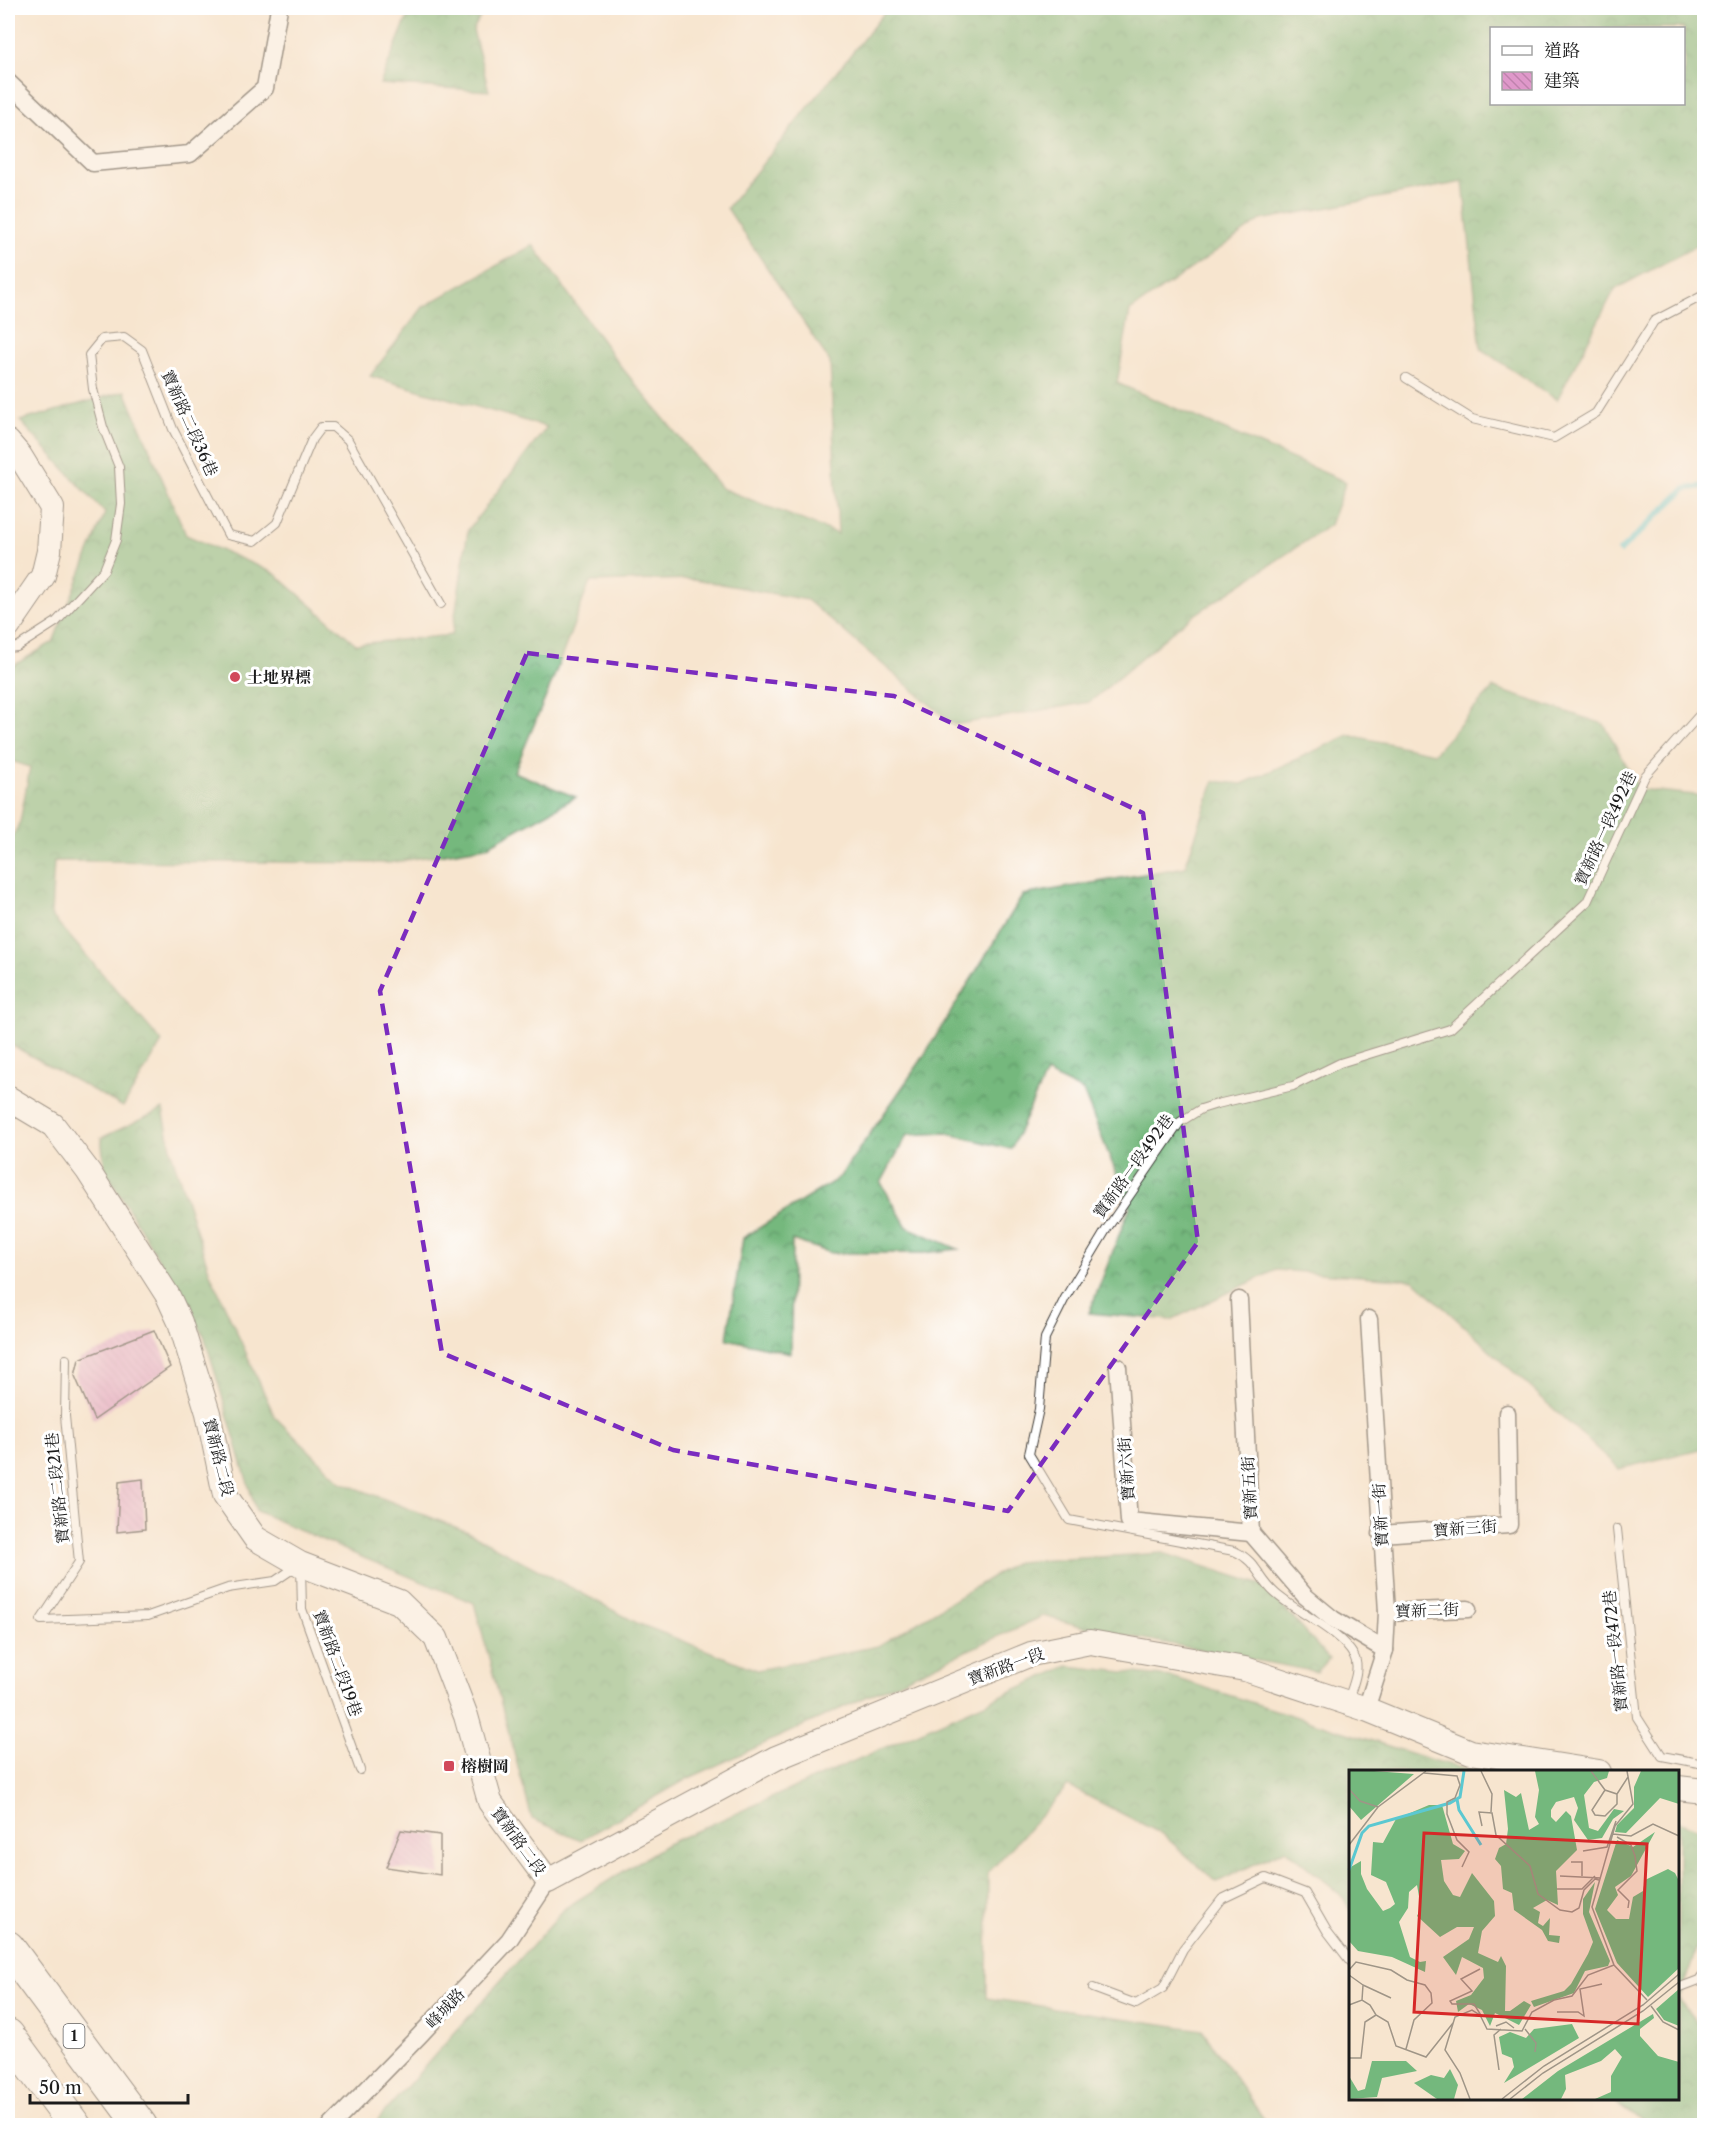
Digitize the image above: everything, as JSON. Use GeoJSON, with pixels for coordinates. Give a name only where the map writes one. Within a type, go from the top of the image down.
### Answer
{"type":"FeatureCollection","features":[{"type":"Feature","properties":{"kind":"highway","name":"1"},"geometry":{"type":"LineString","coordinates":[[8,1947],[141,2126]]}},
{"type":"Feature","properties":{"kind":"highway"},"geometry":{"type":"LineString","coordinates":[[8,2035],[75,2126]]}},
{"type":"Feature","properties":{"kind":"street"},"geometry":{"type":"LineString","coordinates":[[8,82],[93,163],[189,154],[265,88],[279,8]]}},
{"type":"Feature","properties":{"kind":"street"},"geometry":{"type":"LineString","coordinates":[[8,442],[20,456],[52,508],[49,551],[43,576],[8,627]]}},
{"type":"Feature","properties":{"kind":"street","name":"寶新路二段"},"geometry":{"type":"LineString","coordinates":[[8,1098],[53,1125],[88,1170],[168,1296],[180,1322],[208,1413],[225,1495],[255,1538],[300,1564],[399,1602],[436,1638],[466,1716],[490,1802],[548,1881]]}},
{"type":"Feature","properties":{"kind":"street","name":"寶新五街"},"geometry":{"type":"LineString","coordinates":[[1239,1300],[1251,1533],[1305,1596],[1333,1619],[1385,1650]]}},
{"type":"Feature","properties":{"kind":"street","name":"寶新一街"},"geometry":{"type":"LineString","coordinates":[[1357,1705],[1385,1650],[1387,1612],[1369,1320]]}},
{"type":"Feature","properties":{"kind":"street","name":"寶新六街"},"geometry":{"type":"LineString","coordinates":[[1118,1367],[1129,1521],[1251,1533]]}},
{"type":"Feature","properties":{"kind":"street","name":"寶新三街"},"geometry":{"type":"LineString","coordinates":[[1381,1534],[1509,1525],[1507,1413]]}},
{"type":"Feature","properties":{"kind":"street","name":"寶新二街"},"geometry":{"type":"LineString","coordinates":[[1387,1612],[1468,1609]]}},
{"type":"Feature","properties":{"kind":"street","name":"寶新路一段"},"geometry":{"type":"LineString","coordinates":[[548,1881],[776,1758],[1030,1654],[1090,1642],[1245,1669],[1357,1705],[1471,1752],[1586,1770]]}},
{"type":"Feature","properties":{"kind":"street"},"geometry":{"type":"LineString","coordinates":[[1679,1788],[1704,1791]]}},
{"type":"Feature","properties":{"kind":"street","name":"峰城路"},"geometry":{"type":"LineString","coordinates":[[331,2126],[509,1940],[548,1881]]}},
{"type":"Feature","properties":{"kind":"lane"},"geometry":{"type":"LineString","coordinates":[[1406,378],[1472,419],[1554,438],[1596,412],[1654,321],[1704,295]]}},
{"type":"Feature","properties":{"kind":"lane","name":"寶新路二段36巷"},"geometry":{"type":"LineString","coordinates":[[8,648],[17,647],[56,622],[105,570],[116,540],[121,504],[119,467],[103,427],[93,389],[89,355],[102,339],[124,337],[142,350],[172,429],[228,535],[255,541],[277,523],[312,439],[321,427],[333,427],[348,440],[441,604]]}},
{"type":"Feature","properties":{"kind":"lane","name":"寶新路一段492巷"},"geometry":{"type":"LineString","coordinates":[[1357,1705],[1355,1656],[1335,1635],[1273,1592],[1245,1556],[1233,1551],[1069,1520],[1029,1454],[1039,1408],[1045,1338],[1065,1298],[1106,1230],[1180,1122],[1201,1109],[1293,1086],[1340,1063],[1450,1029],[1587,902],[1645,776],[1704,710]]}},
{"type":"Feature","properties":{"kind":"lane","name":"寶新路二段21巷"},"geometry":{"type":"LineString","coordinates":[[66,1359],[65,1416],[79,1562],[40,1620],[148,1616],[228,1588],[275,1581],[300,1564]]}},
{"type":"Feature","properties":{"kind":"lane","name":"寶新路一段472巷"},"geometry":{"type":"LineString","coordinates":[[1617,1529],[1637,1717],[1662,1756],[1704,1764]]}},
{"type":"Feature","properties":{"kind":"lane","name":"寶新路二段19巷"},"geometry":{"type":"LineString","coordinates":[[300,1564],[302,1609],[360,1770]]}},
{"type":"Feature","properties":{"kind":"lane"},"geometry":{"type":"LineString","coordinates":[[1093,1988],[1136,2004],[1163,1988],[1183,1949],[1222,1899],[1266,1878],[1305,1893],[1327,1930],[1349,1960]]}},
{"type":"Feature","properties":{"kind":"lane"},"geometry":{"type":"LineString","coordinates":[[1679,1987],[1699,1980],[1704,1973]]}},
{"type":"Feature","properties":{"kind":"highlighted area"},"geometry":{"type":"Polygon","coordinates":[[[527,653],[894,696],[1143,813],[1198,1242],[1008,1511],[673,1450],[442,1353],[380,991],[527,653]]]}},
{"type":"Feature","properties":{"kind":"green space"},"geometry":{"type":"Polygon","coordinates":[[[411,8],[485,8],[473,30],[489,91],[380,84],[411,8]]]}},
{"type":"Feature","properties":{"kind":"green space"},"geometry":{"type":"Polygon","coordinates":[[[888,8],[988,8],[996,11],[1013,8],[1704,8],[1704,242],[1615,289],[1557,400],[1481,349],[1463,182],[1261,220],[1130,311],[1117,383],[1346,482],[1330,525],[1184,622],[1090,702],[954,725],[807,600],[694,579],[590,582],[550,687],[514,772],[576,797],[486,847],[389,863],[54,861],[51,915],[162,1042],[123,1107],[8,1043],[8,845],[20,822],[30,767],[8,760],[8,669],[53,642],[105,513],[20,421],[125,391],[186,535],[274,573],[356,644],[452,635],[468,530],[547,427],[370,376],[423,307],[533,245],[619,364],[721,488],[838,534],[830,362],[727,208],[888,8]]]}},
{"type":"Feature","properties":{"kind":"green space"},"geometry":{"type":"Polygon","coordinates":[[[1493,688],[1604,724],[1639,789],[1704,796],[1704,1448],[1619,1469],[1414,1280],[1276,1270],[1171,1320],[1089,1313],[1130,1207],[1083,1091],[1046,1073],[1011,1149],[946,1133],[907,1135],[881,1183],[907,1227],[958,1249],[923,1253],[831,1253],[792,1240],[791,1353],[727,1339],[743,1238],[839,1178],[920,1062],[1023,895],[1185,867],[1214,781],[1242,784],[1349,735],[1434,753],[1493,688]]]}},
{"type":"Feature","properties":{"kind":"green space"},"geometry":{"type":"Polygon","coordinates":[[[163,1109],[173,1158],[210,1273],[275,1417],[341,1482],[468,1532],[637,1623],[757,1670],[878,1646],[1016,1562],[1163,1553],[1265,1586],[1329,1659],[1317,1672],[1092,1629],[1043,1616],[687,1779],[581,1840],[532,1819],[474,1603],[256,1511],[204,1335],[105,1170],[101,1138],[163,1109]]]}},
{"type":"Feature","properties":{"kind":"green space"},"geometry":{"type":"Polygon","coordinates":[[[1068,1666],[1172,1677],[1432,1760],[1474,1770],[1349,1770],[1349,1909],[1343,1897],[1286,1849],[1217,1882],[1162,1834],[1068,1786],[988,1873],[987,1998],[1202,2030],[1266,2122],[1295,2125],[373,2125],[565,1908],[667,1844],[1068,1666]]]}},
{"type":"Feature","properties":{"kind":"green space"},"geometry":{"type":"Polygon","coordinates":[[[1679,1821],[1704,1831],[1704,1927],[1679,1999],[1679,1821]]]}},
{"type":"Feature","properties":{"kind":"green space"},"geometry":{"type":"Polygon","coordinates":[[[1679,1999],[1704,2031],[1704,2125],[1647,2125],[1612,2100],[1679,2100],[1679,1999]]]}},
{"type":"Feature","properties":{"kind":"building"},"geometry":{"type":"Polygon","coordinates":[[[154,1330],[170,1367],[94,1420],[75,1376],[79,1359],[154,1330]]]}},
{"type":"Feature","properties":{"kind":"building"},"geometry":{"type":"Polygon","coordinates":[[[143,1479],[145,1529],[117,1532],[119,1482],[143,1479]]]}},
{"type":"Feature","properties":{"kind":"building"},"geometry":{"type":"Polygon","coordinates":[[[401,1830],[440,1835],[440,1875],[386,1867],[401,1830]]]}},
{"type":"Feature","properties":{"kind":"waterway"},"geometry":{"type":"LineString","coordinates":[[1620,551],[1685,489],[1704,486]]}},
{"type":"Feature","properties":{"kind":"place","name":"土地界標"},"geometry":{"type":"Point","coordinates":[235,677]}},
{"type":"Feature","properties":{"kind":"place","name":"榕樹岡"},"geometry":{"type":"Point","coordinates":[449,1766]}}]}
